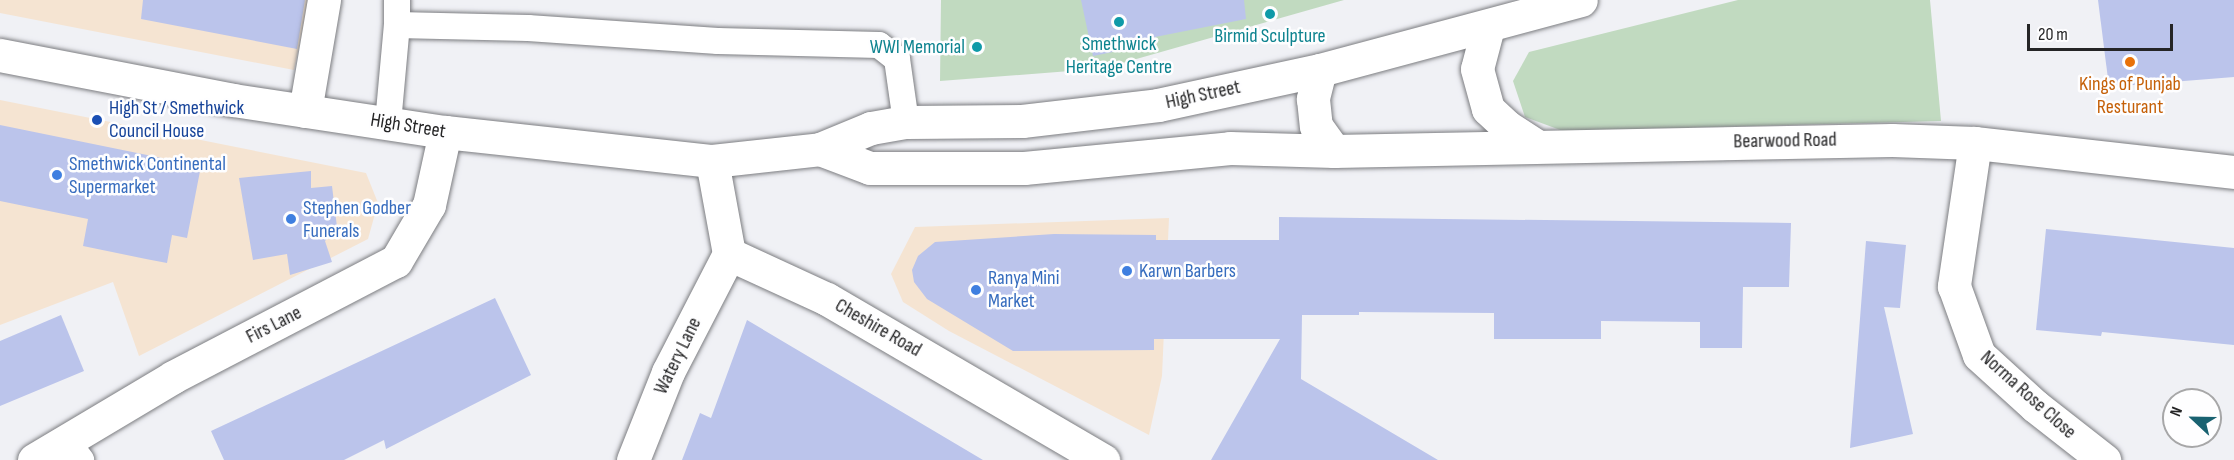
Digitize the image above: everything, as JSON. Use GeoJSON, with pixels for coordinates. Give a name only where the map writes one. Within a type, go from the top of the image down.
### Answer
{"type":"FeatureCollection","features":[{"type":"Feature","properties":{"kind":"main road"},"geometry":{"type":"LineString","coordinates":[[305,111],[324,0]]}},
{"type":"Feature","properties":{"kind":"main road","name":"High Street"},"geometry":{"type":"LineString","coordinates":[[0,56],[221,98],[445,132],[712,161],[820,149],[871,128],[906,122],[1022,121],[1158,105],[1320,70],[1488,27],[1581,0]]}},
{"type":"Feature","properties":{"kind":"main road"},"geometry":{"type":"LineString","coordinates":[[1488,27],[1477,69],[1488,109],[1506,126],[1535,145]]}},
{"type":"Feature","properties":{"kind":"main road"},"geometry":{"type":"LineString","coordinates":[[1320,70],[1312,99],[1316,126],[1334,151]]}},
{"type":"Feature","properties":{"kind":"main road","name":"Firs Lane"},"geometry":{"type":"LineString","coordinates":[[34,460],[74,451],[173,377],[396,261],[429,205],[445,132]]}},
{"type":"Feature","properties":{"kind":"main road","name":"Bearwood Road"},"geometry":{"type":"LineString","coordinates":[[1334,151],[1535,145],[1868,140],[1975,143],[2234,172]]}},
{"type":"Feature","properties":{"kind":"main road","name":"Norma Rose Close"},"geometry":{"type":"LineString","coordinates":[[1975,143],[1954,286],[1979,355],[2035,406],[2104,460]]}},
{"type":"Feature","properties":{"kind":"main road","name":"High Street"},"geometry":{"type":"LineString","coordinates":[[820,149],[870,168],[1054,166],[1230,148],[1334,151]]}},
{"type":"Feature","properties":{"kind":"main road"},"geometry":{"type":"LineString","coordinates":[[712,161],[729,254]]}},
{"type":"Feature","properties":{"kind":"main road","name":"Watery Lane"},"geometry":{"type":"LineString","coordinates":[[633,460],[668,372],[729,254]]}},
{"type":"Feature","properties":{"kind":"main road","name":"Cheshire Road"},"geometry":{"type":"LineString","coordinates":[[729,254],[827,299],[1104,460]]}},
{"type":"Feature","properties":{"kind":"lane"},"geometry":{"type":"LineString","coordinates":[[388,123],[397,25],[397,0]]}},
{"type":"Feature","properties":{"kind":"lane"},"geometry":{"type":"LineString","coordinates":[[397,25],[528,28],[718,40],[879,45],[897,59],[906,122]]}},
{"type":"Feature","properties":{"kind":"shaded area"},"geometry":{"type":"Polygon","coordinates":[[[0,0],[309,0],[294,70],[0,13],[0,0]]]}},
{"type":"Feature","properties":{"kind":"shaded area"},"geometry":{"type":"Polygon","coordinates":[[[0,100],[366,173],[378,203],[368,239],[139,356],[113,282],[0,325],[0,100]]]}},
{"type":"Feature","properties":{"kind":"shaded area"},"geometry":{"type":"Polygon","coordinates":[[[1169,218],[1162,376],[1149,435],[949,331],[903,302],[891,274],[915,227],[1169,218]]]}},
{"type":"Feature","properties":{"kind":"green space"},"geometry":{"type":"Polygon","coordinates":[[[941,0],[1344,0],[1087,73],[1070,71],[940,81],[941,0]]]}},
{"type":"Feature","properties":{"kind":"green space"},"geometry":{"type":"Polygon","coordinates":[[[1738,0],[1930,0],[1941,121],[1563,131],[1525,117],[1513,81],[1529,52],[1738,0]]]}},
{"type":"Feature","properties":{"kind":"building"},"geometry":{"type":"Polygon","coordinates":[[[143,0],[305,0],[297,49],[141,19],[143,0]]]}},
{"type":"Feature","properties":{"kind":"building"},"geometry":{"type":"Polygon","coordinates":[[[1081,0],[1244,0],[1246,19],[1155,37],[1157,43],[1093,56],[1081,0]]]}},
{"type":"Feature","properties":{"kind":"building","name":"Kings of Punjab Resturant"},"geometry":{"type":"Polygon","coordinates":[[[2098,0],[2234,0],[2234,77],[2109,87],[2098,0]]]}},
{"type":"Feature","properties":{"kind":"building"},"geometry":{"type":"Polygon","coordinates":[[[0,125],[201,166],[187,238],[172,235],[167,263],[146,259],[83,246],[88,219],[0,201],[0,125]]]}},
{"type":"Feature","properties":{"kind":"building","name":"Stephen Godber Funerals"},"geometry":{"type":"Polygon","coordinates":[[[311,171],[311,188],[332,186],[337,227],[325,241],[332,262],[290,275],[287,254],[253,260],[239,178],[311,171]]]}},
{"type":"Feature","properties":{"kind":"building"},"geometry":{"type":"Polygon","coordinates":[[[1279,217],[1791,223],[1789,287],[1743,287],[1742,348],[1700,348],[1700,322],[1601,321],[1601,339],[1494,339],[1494,313],[1359,312],[1359,315],[1302,315],[1301,379],[1438,460],[1211,460],[1280,339],[1154,339],[1154,350],[1013,351],[927,299],[914,282],[912,270],[918,256],[935,242],[1054,234],[1156,235],[1156,240],[1279,240],[1279,217]]]}},
{"type":"Feature","properties":{"kind":"building"},"geometry":{"type":"Polygon","coordinates":[[[2046,229],[2234,248],[2234,345],[2102,332],[2101,336],[2036,330],[2046,229]]]}},
{"type":"Feature","properties":{"kind":"building"},"geometry":{"type":"Polygon","coordinates":[[[1866,241],[1906,245],[1900,308],[1884,307],[1913,434],[1850,448],[1866,241]]]}},
{"type":"Feature","properties":{"kind":"building"},"geometry":{"type":"Polygon","coordinates":[[[495,298],[531,375],[386,449],[384,440],[344,460],[224,460],[211,431],[495,298]]]}},
{"type":"Feature","properties":{"kind":"building"},"geometry":{"type":"Polygon","coordinates":[[[61,315],[84,371],[0,406],[0,341],[61,315]]]}},
{"type":"Feature","properties":{"kind":"building"},"geometry":{"type":"Polygon","coordinates":[[[747,320],[983,460],[682,460],[700,413],[711,418],[747,320]]]}},
{"type":"Feature","properties":{"kind":"place","name":"Birmid Sculpture"},"geometry":{"type":"Point","coordinates":[1270,14]}},
{"type":"Feature","properties":{"kind":"place","name":"Smethwick Heritage Centre"},"geometry":{"type":"Point","coordinates":[1119,22]}},
{"type":"Feature","properties":{"kind":"place","name":"WWI Memorial"},"geometry":{"type":"Point","coordinates":[977,47]}},
{"type":"Feature","properties":{"kind":"place","name":"Kings of Punjab Resturant"},"geometry":{"type":"Point","coordinates":[2130,62]}},
{"type":"Feature","properties":{"kind":"place","name":"High St / Smethwick Council House"},"geometry":{"type":"Point","coordinates":[97,120]}},
{"type":"Feature","properties":{"kind":"place","name":"Smethwick Continental Supermarket"},"geometry":{"type":"Point","coordinates":[57,175]}},
{"type":"Feature","properties":{"kind":"place","name":"Stephen Godber Funerals"},"geometry":{"type":"Point","coordinates":[291,219]}},
{"type":"Feature","properties":{"kind":"place","name":"Karwn Barbers"},"geometry":{"type":"Point","coordinates":[1127,271]}},
{"type":"Feature","properties":{"kind":"place","name":"Ranya Mini Market"},"geometry":{"type":"Point","coordinates":[976,290]}}]}
